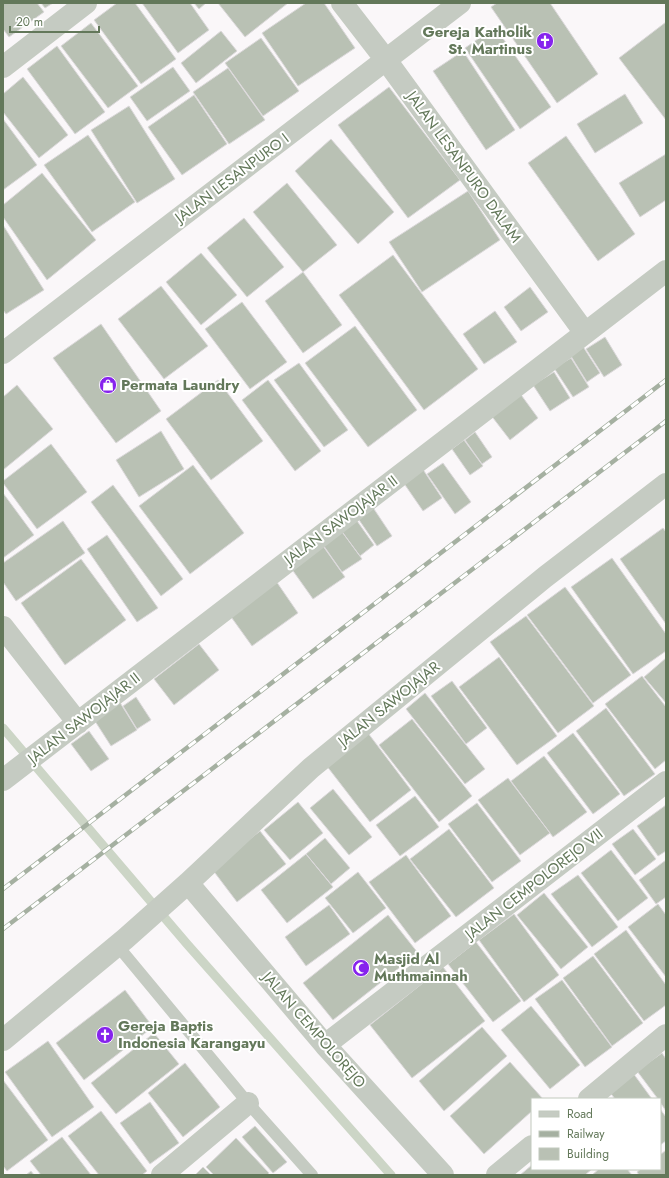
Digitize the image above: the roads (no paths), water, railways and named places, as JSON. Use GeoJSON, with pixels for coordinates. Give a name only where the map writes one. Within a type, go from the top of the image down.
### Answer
{"type":"FeatureCollection","features":[{"type":"Feature","properties":{"kind":"street"},"geometry":{"type":"LineString","coordinates":[[3,67],[86,3]]}},
{"type":"Feature","properties":{"kind":"street","name":"JALAN LESANPURO DALAM"},"geometry":{"type":"LineString","coordinates":[[342,3],[386,60],[585,333]]}},
{"type":"Feature","properties":{"kind":"street","name":"JALAN LESANPURO I"},"geometry":{"type":"LineString","coordinates":[[3,353],[460,3]]}},
{"type":"Feature","properties":{"kind":"street","name":"JALAN SAWOJAJAR II"},"geometry":{"type":"LineString","coordinates":[[10,775],[666,271]]}},
{"type":"Feature","properties":{"kind":"street","name":"JALAN SAWOJAJAR"},"geometry":{"type":"LineString","coordinates":[[3,1040],[121,942],[183,887],[311,768],[545,577],[666,484]]}},
{"type":"Feature","properties":{"kind":"street"},"geometry":{"type":"LineString","coordinates":[[3,627],[78,723]]}},
{"type":"Feature","properties":{"kind":"street","name":"JALAN CEMPOLOREJO VII"},"geometry":{"type":"LineString","coordinates":[[325,1045],[666,782]]}},
{"type":"Feature","properties":{"kind":"street","name":"JALAN CEMPOLOREJO"},"geometry":{"type":"LineString","coordinates":[[183,887],[443,1175]]}},
{"type":"Feature","properties":{"kind":"street"},"geometry":{"type":"LineString","coordinates":[[590,1098],[666,1035]]}},
{"type":"Feature","properties":{"kind":"street"},"geometry":{"type":"LineString","coordinates":[[162,1175],[248,1103]]}},
{"type":"Feature","properties":{"kind":"street"},"geometry":{"type":"LineString","coordinates":[[497,1175],[531,1147]]}},
{"type":"Feature","properties":{"kind":"lane"},"geometry":{"type":"LineString","coordinates":[[121,942],[248,1103],[312,1175]]}},
{"type":"Feature","properties":{"kind":"waterway"},"geometry":{"type":"LineString","coordinates":[[3,728],[187,944],[391,1175]]}},
{"type":"Feature","properties":{"kind":"railway"},"geometry":{"type":"LineString","coordinates":[[3,889],[666,380]]}},
{"type":"Feature","properties":{"kind":"railway"},"geometry":{"type":"LineString","coordinates":[[3,929],[666,421]]}},
{"type":"Feature","properties":{"kind":"place","name":"Gereja Katholik St. Martinus"},"geometry":{"type":"Point","coordinates":[545,41]}},
{"type":"Feature","properties":{"kind":"place","name":"Permata Laundry"},"geometry":{"type":"Point","coordinates":[108,385]}},
{"type":"Feature","properties":{"kind":"place","name":"Masjid Al Muthmainnah"},"geometry":{"type":"Point","coordinates":[361,968]}},
{"type":"Feature","properties":{"kind":"place","name":"Gereja Baptis Indonesia Karangayu"},"geometry":{"type":"Point","coordinates":[105,1035]}}]}
